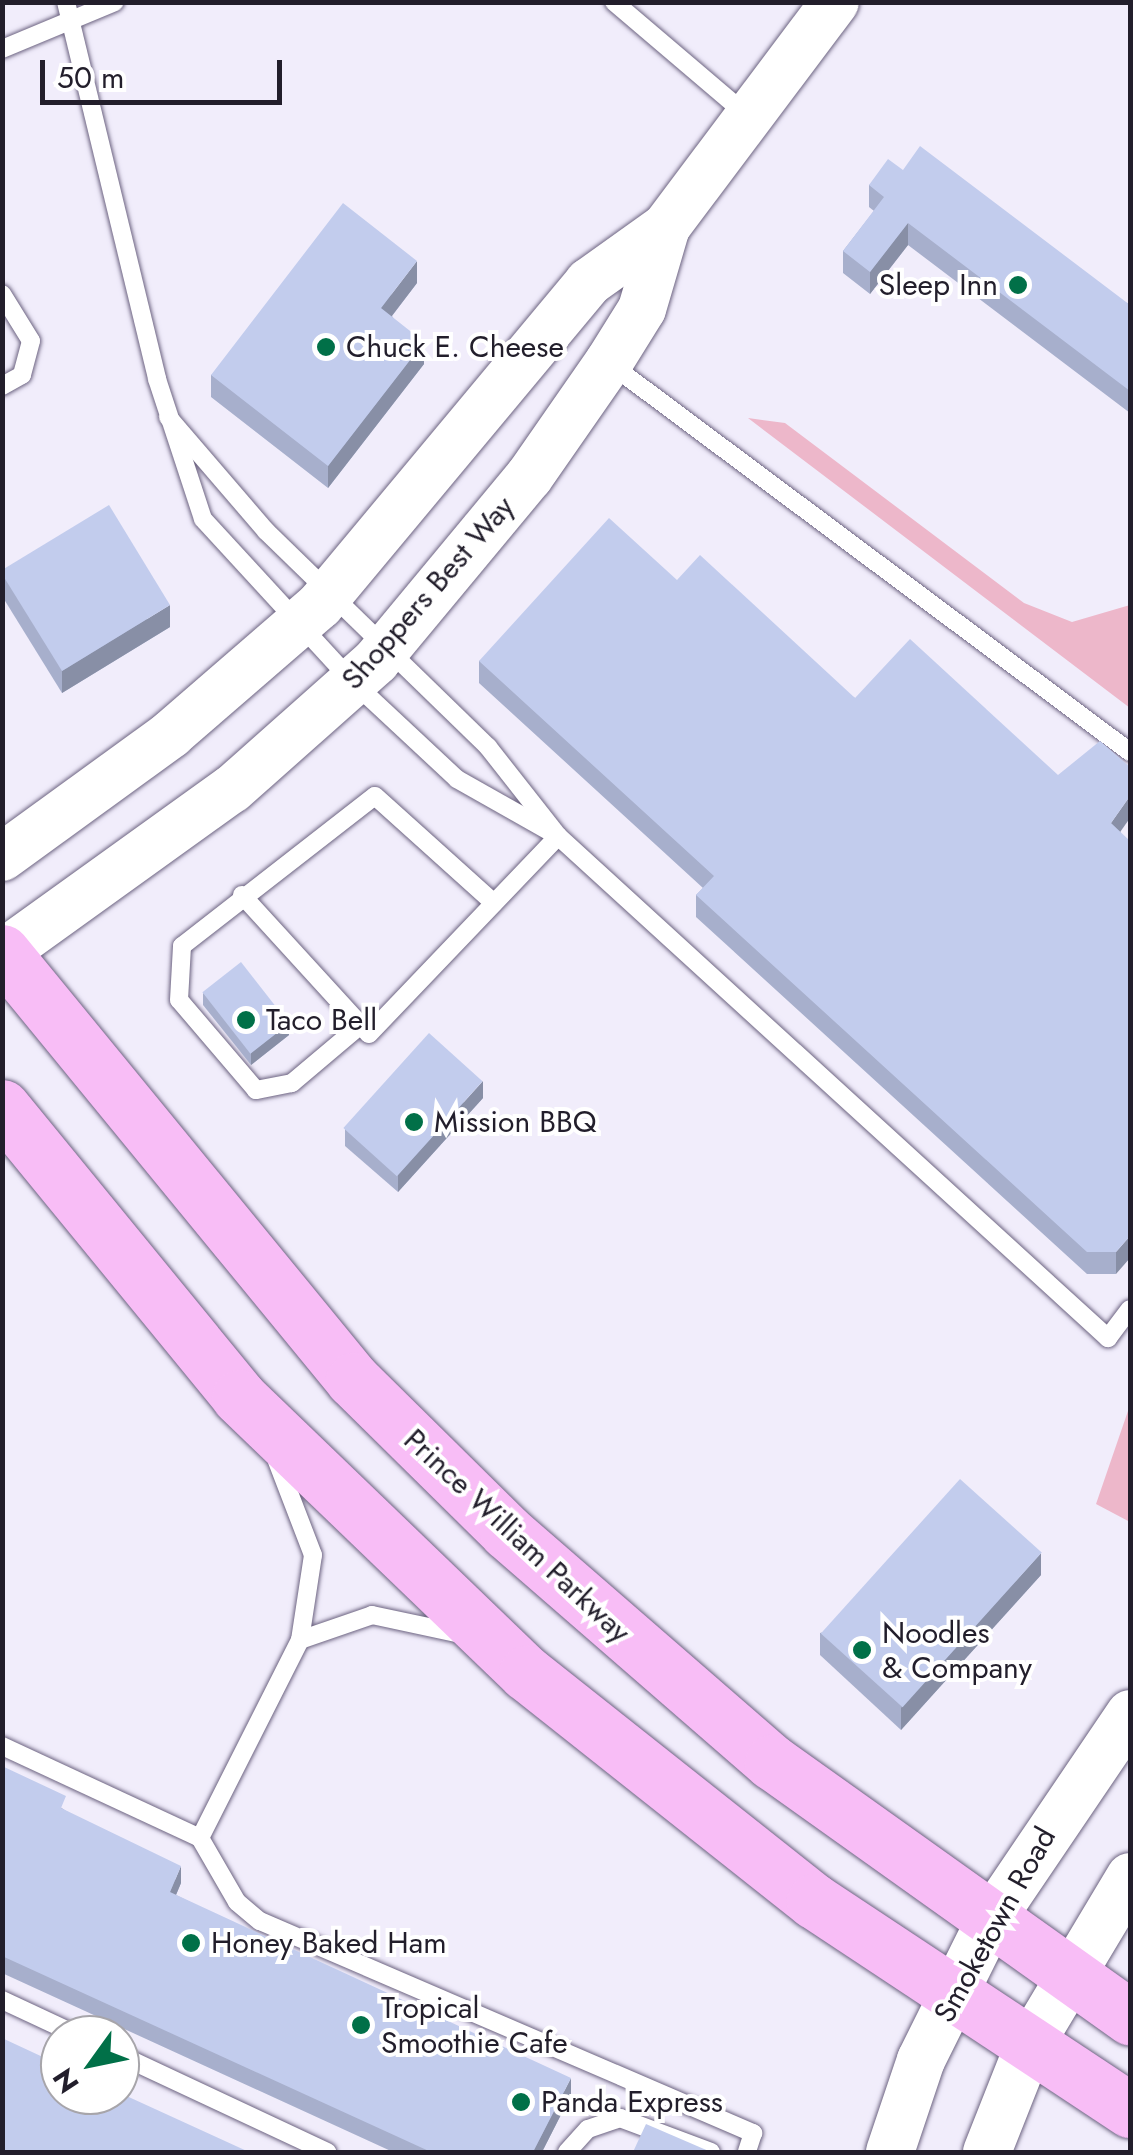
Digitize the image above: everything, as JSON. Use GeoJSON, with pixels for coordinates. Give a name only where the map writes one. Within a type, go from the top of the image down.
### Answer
{"type":"FeatureCollection","features":[{"type":"Feature","properties":{"kind":"highway","name":"Prince William Parkway"},"geometry":{"type":"LineString","coordinates":[[3,953],[175,1172],[388,1414],[660,1668],[990,1921],[1130,2017]]}},
{"type":"Feature","properties":{"kind":"highway"},"geometry":{"type":"LineString","coordinates":[[2,1107],[80,1214],[252,1410],[497,1646],[696,1810],[951,1994],[1130,2110]]}},
{"type":"Feature","properties":{"kind":"street","name":"Shoppers Best Way"},"geometry":{"type":"LineString","coordinates":[[2,857],[171,734],[314,610],[589,282],[666,228],[835,2]]}},
{"type":"Feature","properties":{"kind":"street","name":"Shoppers Best Way"},"geometry":{"type":"LineString","coordinates":[[3,953],[232,790],[386,649],[529,477],[609,362],[642,309],[666,228]]}},
{"type":"Feature","properties":{"kind":"street","name":"Smoketown Road"},"geometry":{"type":"LineString","coordinates":[[890,2152],[951,1994],[990,1921],[1130,1714]]}},
{"type":"Feature","properties":{"kind":"street"},"geometry":{"type":"LineString","coordinates":[[986,2152],[1030,2046],[1067,1976],[1130,1877]]}},
{"type":"Feature","properties":{"kind":"lane"},"geometry":{"type":"LineString","coordinates":[[2,48],[70,11],[115,2]]}},
{"type":"Feature","properties":{"kind":"lane"},"geometry":{"type":"LineString","coordinates":[[614,2],[749,116]]}},
{"type":"Feature","properties":{"kind":"lane"},"geometry":{"type":"LineString","coordinates":[[70,11],[168,417],[203,519],[314,610],[386,649],[488,746],[558,836],[1108,1338],[1130,1309]]}},
{"type":"Feature","properties":{"kind":"lane"},"geometry":{"type":"LineString","coordinates":[[2,294],[31,341],[22,375],[2,386]]}},
{"type":"Feature","properties":{"kind":"lane"},"geometry":{"type":"LineString","coordinates":[[609,362],[1130,752]]}},
{"type":"Feature","properties":{"kind":"lane"},"geometry":{"type":"LineString","coordinates":[[168,417],[314,610],[352,682],[458,779],[558,836]]}},
{"type":"Feature","properties":{"kind":"lane"},"geometry":{"type":"LineString","coordinates":[[356,1029],[280,1089],[246,1083],[174,984],[182,946],[375,796],[494,903]]}},
{"type":"Feature","properties":{"kind":"lane"},"geometry":{"type":"LineString","coordinates":[[242,896],[356,1029],[369,1034],[558,836]]}},
{"type":"Feature","properties":{"kind":"lane"},"geometry":{"type":"LineString","coordinates":[[200,1838],[300,1640],[310,1539],[252,1410]]}},
{"type":"Feature","properties":{"kind":"lane"},"geometry":{"type":"LineString","coordinates":[[300,1640],[372,1615],[497,1646]]}},
{"type":"Feature","properties":{"kind":"lane"},"geometry":{"type":"LineString","coordinates":[[2,1746],[200,1838],[237,1902],[260,1921],[753,2133],[747,2152]]}},
{"type":"Feature","properties":{"kind":"lane"},"geometry":{"type":"LineString","coordinates":[[2,2000],[40,2018]]}},
{"type":"Feature","properties":{"kind":"lane"},"geometry":{"type":"LineString","coordinates":[[140,2064],[327,2152]]}},
{"type":"Feature","properties":{"kind":"lane"},"geometry":{"type":"LineString","coordinates":[[567,2152],[588,2129],[620,2118],[711,2152]]}},
{"type":"Feature","properties":{"kind":"shaded area"},"geometry":{"type":"Polygon","coordinates":[[[748,418],[785,423],[1024,603],[1072,622],[1130,605],[1130,708],[748,418]]]}},
{"type":"Feature","properties":{"kind":"shaded area"},"geometry":{"type":"Polygon","coordinates":[[[1130,1408],[1130,1522],[1096,1504],[1130,1408]]]}},
{"type":"Feature","properties":{"kind":"building","name":"Sleep Inn"},"geometry":{"type":"Polygon","coordinates":[[[920,146],[1130,305],[1130,391],[908,223],[870,272],[843,251],[884,197],[869,185],[888,159],[903,170],[920,146]]]}},
{"type":"Feature","properties":{"kind":"building","name":"Chuck E. Cheese"},"geometry":{"type":"Polygon","coordinates":[[[343,203],[417,261],[381,308],[424,342],[328,466],[211,375],[343,203]]]}},
{"type":"Feature","properties":{"kind":"building"},"geometry":{"type":"Polygon","coordinates":[[[109,505],[170,605],[62,671],[2,570],[109,505]]]}},
{"type":"Feature","properties":{"kind":"building"},"geometry":{"type":"Polygon","coordinates":[[[609,518],[677,580],[700,555],[855,698],[910,639],[1058,775],[1100,741],[1130,767],[1130,796],[1111,823],[1130,841],[1130,1236],[1116,1252],[1087,1252],[696,895],[714,876],[479,661],[609,518]]]}},
{"type":"Feature","properties":{"kind":"building","name":"Taco Bell"},"geometry":{"type":"Polygon","coordinates":[[[241,962],[289,1023],[250,1054],[202,992],[241,962]]]}},
{"type":"Feature","properties":{"kind":"building","name":"Mission BBQ"},"geometry":{"type":"Polygon","coordinates":[[[429,1033],[483,1081],[397,1176],[343,1128],[429,1033]]]}},
{"type":"Feature","properties":{"kind":"building"},"geometry":{"type":"Polygon","coordinates":[[[960,1479],[1042,1553],[903,1707],[821,1634],[960,1479]]]}},
{"type":"Feature","properties":{"kind":"building"},"geometry":{"type":"Polygon","coordinates":[[[2,1766],[66,1796],[61,1808],[181,1866],[170,1892],[571,2078],[533,2152],[431,2152],[140,2019],[140,2015],[131,2015],[2,1956],[2,1766]]]}},
{"type":"Feature","properties":{"kind":"building"},"geometry":{"type":"Polygon","coordinates":[[[2,2038],[40,2056],[40,2115],[140,2115],[140,2102],[249,2152],[2,2152],[2,2038]]]}},
{"type":"Feature","properties":{"kind":"building"},"geometry":{"type":"Polygon","coordinates":[[[646,2124],[711,2152],[633,2152],[646,2124]]]}},
{"type":"Feature","properties":{"kind":"place","name":"Sleep Inn"},"geometry":{"type":"Point","coordinates":[1018,285]}},
{"type":"Feature","properties":{"kind":"place","name":"Chuck E. Cheese"},"geometry":{"type":"Point","coordinates":[326,347]}},
{"type":"Feature","properties":{"kind":"place","name":"Taco Bell"},"geometry":{"type":"Point","coordinates":[246,1020]}},
{"type":"Feature","properties":{"kind":"place","name":"Mission BBQ"},"geometry":{"type":"Point","coordinates":[414,1122]}},
{"type":"Feature","properties":{"kind":"place","name":"Noodles & Company"},"geometry":{"type":"Point","coordinates":[862,1650]}},
{"type":"Feature","properties":{"kind":"place","name":"Honey Baked Ham"},"geometry":{"type":"Point","coordinates":[191,1943]}},
{"type":"Feature","properties":{"kind":"place","name":"Tropical Smoothie Cafe"},"geometry":{"type":"Point","coordinates":[361,2025]}},
{"type":"Feature","properties":{"kind":"place","name":"Panda Express"},"geometry":{"type":"Point","coordinates":[521,2102]}}]}
